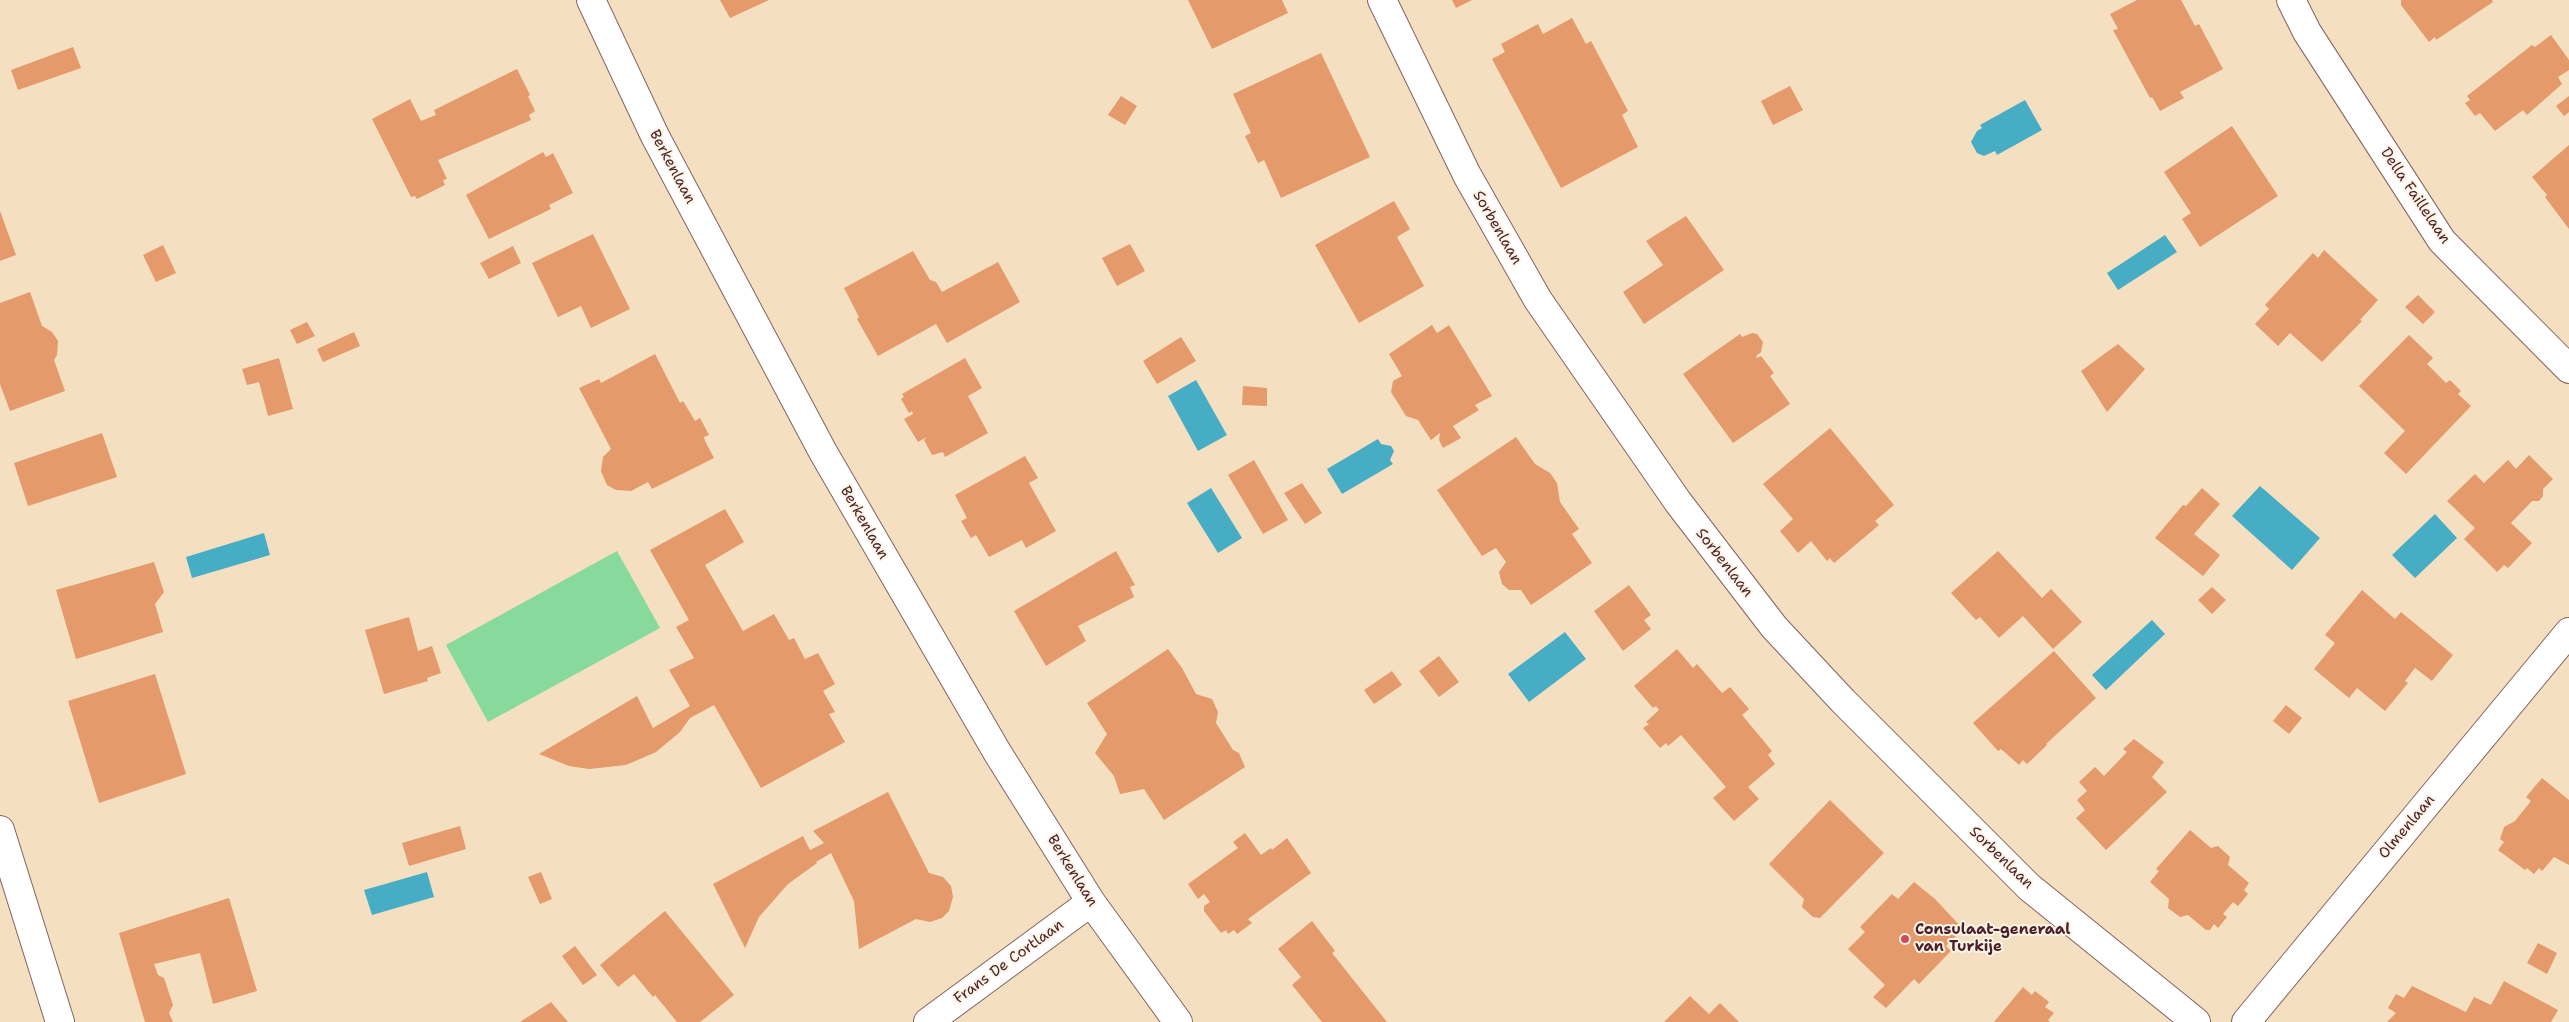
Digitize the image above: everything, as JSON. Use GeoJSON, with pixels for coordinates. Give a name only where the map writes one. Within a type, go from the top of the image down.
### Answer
{"type":"FeatureCollection","features":[{"type":"Feature","properties":{"kind":"street","name":"Berkenlaan"},"geometry":{"type":"LineString","coordinates":[[591,0],[655,136],[823,452],[997,752],[1091,902],[1178,1022]]}},
{"type":"Feature","properties":{"kind":"street","name":"Sorbenlaan"},"geometry":{"type":"LineString","coordinates":[[1382,0],[1467,175],[1538,300],[1678,502],[1774,627],[1843,702],[2029,887],[2196,1022]]}},
{"type":"Feature","properties":{"kind":"street","name":"Della Faillelaan"},"geometry":{"type":"LineString","coordinates":[[2290,0],[2308,32],[2442,241],[2569,369]]}},
{"type":"Feature","properties":{"kind":"street","name":"Olmenlaan"},"geometry":{"type":"LineString","coordinates":[[2246,1022],[2569,632]]}},
{"type":"Feature","properties":{"kind":"street"},"geometry":{"type":"LineString","coordinates":[[0,830],[60,1022]]}},
{"type":"Feature","properties":{"kind":"street","name":"Frans De Cortlaan"},"geometry":{"type":"LineString","coordinates":[[928,1022],[1091,902]]}},
{"type":"Feature","properties":{"kind":"green space"},"geometry":{"type":"Polygon","coordinates":[[[617,551],[660,628],[488,722],[446,645],[617,551]]]}},
{"type":"Feature","properties":{"kind":"water"},"geometry":{"type":"Polygon","coordinates":[[[2025,100],[2042,130],[1997,155],[1995,151],[1984,156],[1977,153],[1971,142],[1977,131],[1982,128],[1980,125],[2025,100]]]}},
{"type":"Feature","properties":{"kind":"water"},"geometry":{"type":"Polygon","coordinates":[[[2165,235],[2177,252],[2118,290],[2107,273],[2165,235]]]}},
{"type":"Feature","properties":{"kind":"water"},"geometry":{"type":"Polygon","coordinates":[[[1196,380],[1227,435],[1198,451],[1168,396],[1196,380]]]}},
{"type":"Feature","properties":{"kind":"water"},"geometry":{"type":"Polygon","coordinates":[[[1378,439],[1381,444],[1391,446],[1394,451],[1390,460],[1393,464],[1342,494],[1327,469],[1378,439]]]}},
{"type":"Feature","properties":{"kind":"water"},"geometry":{"type":"Polygon","coordinates":[[[2260,486],[2320,538],[2292,570],[2232,516],[2260,486]]]}},
{"type":"Feature","properties":{"kind":"water"},"geometry":{"type":"Polygon","coordinates":[[[1211,488],[1242,538],[1218,553],[1187,503],[1211,488]]]}},
{"type":"Feature","properties":{"kind":"water"},"geometry":{"type":"Polygon","coordinates":[[[2435,514],[2457,538],[2415,578],[2392,555],[2435,514]]]}},
{"type":"Feature","properties":{"kind":"water"},"geometry":{"type":"Polygon","coordinates":[[[264,533],[270,555],[192,578],[186,557],[264,533]]]}},
{"type":"Feature","properties":{"kind":"water"},"geometry":{"type":"Polygon","coordinates":[[[2152,620],[2165,634],[2106,690],[2092,675],[2152,620]]]}},
{"type":"Feature","properties":{"kind":"water"},"geometry":{"type":"Polygon","coordinates":[[[1565,632],[1586,659],[1529,702],[1508,674],[1565,632]]]}},
{"type":"Feature","properties":{"kind":"water"},"geometry":{"type":"Polygon","coordinates":[[[427,872],[434,897],[372,915],[364,890],[427,872]]]}},
{"type":"Feature","properties":{"kind":"building"},"geometry":{"type":"Polygon","coordinates":[[[720,0],[769,0],[730,18],[720,0]]]}},
{"type":"Feature","properties":{"kind":"building"},"geometry":{"type":"Polygon","coordinates":[[[1188,0],[1282,0],[1288,13],[1212,49],[1188,0]]]}},
{"type":"Feature","properties":{"kind":"building"},"geometry":{"type":"Polygon","coordinates":[[[1452,0],[1472,0],[1456,8],[1452,0]]]}},
{"type":"Feature","properties":{"kind":"building"},"geometry":{"type":"Polygon","coordinates":[[[2137,0],[2181,0],[2195,26],[2199,24],[2223,69],[2180,92],[2184,98],[2160,111],[2152,97],[2150,98],[2113,30],[2118,29],[2110,14],[2137,0]]]}},
{"type":"Feature","properties":{"kind":"building"},"geometry":{"type":"Polygon","coordinates":[[[2401,0],[2492,0],[2493,2],[2436,40],[2435,37],[2429,42],[2401,5],[2401,0]]]}},
{"type":"Feature","properties":{"kind":"building"},"geometry":{"type":"Polygon","coordinates":[[[1572,18],[1586,44],[1591,41],[1628,111],[1622,115],[1638,147],[1561,188],[1492,59],[1505,52],[1501,44],[1538,24],[1543,34],[1572,18]]]}},
{"type":"Feature","properties":{"kind":"building"},"geometry":{"type":"Polygon","coordinates":[[[2551,35],[2569,60],[2569,70],[2558,77],[2562,84],[2527,115],[2523,110],[2495,131],[2480,113],[2475,116],[2465,103],[2470,100],[2467,96],[2532,45],[2535,47],[2551,35]]]}},
{"type":"Feature","properties":{"kind":"building"},"geometry":{"type":"Polygon","coordinates":[[[73,47],[81,68],[18,90],[11,70],[73,47]]]}},
{"type":"Feature","properties":{"kind":"building"},"geometry":{"type":"Polygon","coordinates":[[[1321,53],[1370,157],[1281,198],[1264,160],[1258,163],[1245,136],[1251,133],[1233,94],[1321,53]]]}},
{"type":"Feature","properties":{"kind":"building"},"geometry":{"type":"Polygon","coordinates":[[[517,69],[530,95],[528,96],[535,111],[529,115],[531,120],[438,160],[447,179],[443,180],[445,185],[417,199],[415,196],[411,197],[372,119],[410,99],[421,121],[436,115],[434,110],[517,69]]]}},
{"type":"Feature","properties":{"kind":"building"},"geometry":{"type":"Polygon","coordinates":[[[1790,86],[1803,110],[1773,125],[1761,101],[1790,86]]]}},
{"type":"Feature","properties":{"kind":"building"},"geometry":{"type":"Polygon","coordinates":[[[1121,96],[1137,106],[1125,125],[1108,115],[1121,96]]]}},
{"type":"Feature","properties":{"kind":"building"},"geometry":{"type":"Polygon","coordinates":[[[2569,96],[2569,112],[2564,116],[2556,106],[2569,96]]]}},
{"type":"Feature","properties":{"kind":"building"},"geometry":{"type":"Polygon","coordinates":[[[2232,126],[2278,196],[2200,247],[2182,219],[2191,213],[2164,172],[2232,126]]]}},
{"type":"Feature","properties":{"kind":"building"},"geometry":{"type":"Polygon","coordinates":[[[2569,145],[2569,229],[2545,197],[2547,195],[2532,177],[2569,145]]]}},
{"type":"Feature","properties":{"kind":"building"},"geometry":{"type":"Polygon","coordinates":[[[543,152],[546,157],[553,153],[573,193],[549,205],[551,209],[489,239],[466,195],[543,152]]]}},
{"type":"Feature","properties":{"kind":"building"},"geometry":{"type":"Polygon","coordinates":[[[1394,201],[1410,229],[1397,237],[1424,286],[1359,323],[1315,245],[1394,201]]]}},
{"type":"Feature","properties":{"kind":"building"},"geometry":{"type":"Polygon","coordinates":[[[0,211],[16,255],[0,261],[0,211]]]}},
{"type":"Feature","properties":{"kind":"building"},"geometry":{"type":"Polygon","coordinates":[[[1686,216],[1724,270],[1644,324],[1623,292],[1663,265],[1646,241],[1686,216]]]}},
{"type":"Feature","properties":{"kind":"building"},"geometry":{"type":"Polygon","coordinates":[[[593,234],[630,309],[591,328],[581,306],[558,317],[532,263],[593,234]]]}},
{"type":"Feature","properties":{"kind":"building"},"geometry":{"type":"Polygon","coordinates":[[[1130,244],[1145,271],[1117,286],[1102,258],[1130,244]]]}},
{"type":"Feature","properties":{"kind":"building"},"geometry":{"type":"Polygon","coordinates":[[[163,245],[176,273],[156,282],[143,255],[163,245]]]}},
{"type":"Feature","properties":{"kind":"building"},"geometry":{"type":"Polygon","coordinates":[[[513,246],[521,263],[489,279],[480,263],[513,246]]]}},
{"type":"Feature","properties":{"kind":"building"},"geometry":{"type":"Polygon","coordinates":[[[2324,250],[2378,300],[2360,320],[2362,321],[2322,362],[2290,333],[2278,346],[2255,324],[2269,309],[2265,305],[2313,253],[2318,258],[2324,250]]]}},
{"type":"Feature","properties":{"kind":"building"},"geometry":{"type":"Polygon","coordinates":[[[913,251],[930,280],[936,282],[942,292],[998,262],[1020,302],[947,343],[936,324],[878,356],[857,319],[859,317],[844,288],[913,251]]]}},
{"type":"Feature","properties":{"kind":"building"},"geometry":{"type":"Polygon","coordinates":[[[30,292],[42,326],[52,332],[58,341],[57,355],[54,360],[65,391],[10,411],[0,384],[0,303],[30,292]]]}},
{"type":"Feature","properties":{"kind":"building"},"geometry":{"type":"Polygon","coordinates":[[[2418,295],[2435,312],[2423,324],[2405,307],[2418,295]]]}},
{"type":"Feature","properties":{"kind":"building"},"geometry":{"type":"Polygon","coordinates":[[[307,322],[315,336],[297,344],[290,330],[307,322]]]}},
{"type":"Feature","properties":{"kind":"building"},"geometry":{"type":"Polygon","coordinates":[[[1432,325],[1437,333],[1449,325],[1492,396],[1475,405],[1479,410],[1453,426],[1461,438],[1443,448],[1439,440],[1440,433],[1431,440],[1418,420],[1406,416],[1391,392],[1393,381],[1402,376],[1389,354],[1432,325]]]}},
{"type":"Feature","properties":{"kind":"building"},"geometry":{"type":"Polygon","coordinates":[[[354,332],[360,346],[323,362],[317,349],[354,332]]]}},
{"type":"Feature","properties":{"kind":"building"},"geometry":{"type":"Polygon","coordinates":[[[1752,333],[1757,334],[1763,342],[1761,352],[1756,356],[1757,358],[1761,356],[1774,373],[1770,376],[1790,404],[1733,443],[1683,374],[1740,334],[1742,337],[1752,333]]]}},
{"type":"Feature","properties":{"kind":"building"},"geometry":{"type":"Polygon","coordinates":[[[2409,335],[2433,358],[2427,364],[2446,383],[2450,380],[2461,391],[2458,394],[2471,406],[2406,474],[2384,453],[2405,431],[2359,386],[2409,335]]]}},
{"type":"Feature","properties":{"kind":"building"},"geometry":{"type":"Polygon","coordinates":[[[1181,337],[1196,361],[1157,384],[1143,361],[1181,337]]]}},
{"type":"Feature","properties":{"kind":"building"},"geometry":{"type":"Polygon","coordinates":[[[2118,344],[2145,369],[2107,412],[2081,371],[2118,344]]]}},
{"type":"Feature","properties":{"kind":"building"},"geometry":{"type":"Polygon","coordinates":[[[655,354],[680,403],[683,401],[695,421],[700,418],[709,435],[704,437],[705,441],[714,458],[652,489],[648,482],[631,491],[616,490],[607,485],[601,471],[603,457],[611,449],[579,388],[599,379],[601,383],[655,354]]]}},
{"type":"Feature","properties":{"kind":"building"},"geometry":{"type":"Polygon","coordinates":[[[279,358],[293,409],[268,416],[259,382],[247,385],[242,369],[279,358]]]}},
{"type":"Feature","properties":{"kind":"building"},"geometry":{"type":"Polygon","coordinates":[[[965,358],[982,388],[968,396],[988,433],[945,457],[943,452],[932,455],[924,440],[927,437],[918,442],[904,419],[913,414],[912,411],[909,413],[901,399],[904,397],[902,394],[965,358]]]}},
{"type":"Feature","properties":{"kind":"building"},"geometry":{"type":"Polygon","coordinates":[[[1243,386],[1267,388],[1267,406],[1242,405],[1243,386]]]}},
{"type":"Feature","properties":{"kind":"building"},"geometry":{"type":"Polygon","coordinates":[[[1830,428],[1894,505],[1875,521],[1879,525],[1834,563],[1830,558],[1827,561],[1811,541],[1798,553],[1780,531],[1793,519],[1763,484],[1830,428]]]}},
{"type":"Feature","properties":{"kind":"building"},"geometry":{"type":"Polygon","coordinates":[[[102,433],[117,477],[28,506],[14,463],[102,433]]]}},
{"type":"Feature","properties":{"kind":"building"},"geometry":{"type":"Polygon","coordinates":[[[1516,437],[1535,464],[1550,473],[1557,483],[1560,502],[1579,529],[1572,534],[1592,563],[1531,605],[1521,590],[1509,590],[1502,584],[1499,572],[1506,562],[1496,548],[1482,556],[1437,490],[1516,437]]]}},
{"type":"Feature","properties":{"kind":"building"},"geometry":{"type":"Polygon","coordinates":[[[2529,455],[2553,479],[2543,489],[2543,496],[2539,501],[2532,501],[2511,523],[2532,543],[2508,568],[2504,565],[2497,572],[2464,539],[2475,528],[2447,501],[2475,474],[2484,483],[2508,460],[2516,469],[2529,455]]]}},
{"type":"Feature","properties":{"kind":"building"},"geometry":{"type":"Polygon","coordinates":[[[1025,456],[1038,478],[1029,483],[1056,531],[1026,548],[1022,540],[989,557],[976,535],[971,538],[961,521],[967,518],[955,495],[1025,456]]]}},
{"type":"Feature","properties":{"kind":"building"},"geometry":{"type":"Polygon","coordinates":[[[1254,460],[1288,520],[1263,534],[1228,475],[1254,460]]]}},
{"type":"Feature","properties":{"kind":"building"},"geometry":{"type":"Polygon","coordinates":[[[1302,483],[1322,513],[1305,524],[1284,493],[1302,483]]]}},
{"type":"Feature","properties":{"kind":"building"},"geometry":{"type":"Polygon","coordinates":[[[2202,488],[2220,504],[2194,534],[2220,555],[2203,576],[2155,538],[2183,505],[2186,506],[2202,488]]]}},
{"type":"Feature","properties":{"kind":"building"},"geometry":{"type":"Polygon","coordinates":[[[725,509],[744,542],[705,565],[743,631],[774,614],[789,640],[794,638],[805,659],[818,653],[835,684],[823,691],[835,712],[829,714],[845,742],[761,788],[714,705],[690,718],[680,732],[656,752],[626,765],[589,769],[569,766],[539,754],[637,696],[653,728],[690,706],[669,670],[694,658],[676,627],[689,620],[650,550],[725,509]]]}},
{"type":"Feature","properties":{"kind":"building"},"geometry":{"type":"Polygon","coordinates":[[[1116,551],[1135,585],[1130,587],[1134,597],[1078,626],[1086,641],[1046,666],[1014,611],[1116,551]]]}},
{"type":"Feature","properties":{"kind":"building"},"geometry":{"type":"Polygon","coordinates":[[[1998,551],[2042,598],[2051,589],[2082,622],[2053,649],[2023,616],[1999,638],[1980,617],[1976,620],[1951,593],[1998,551]]]}},
{"type":"Feature","properties":{"kind":"building"},"geometry":{"type":"Polygon","coordinates":[[[154,562],[164,592],[155,604],[163,632],[76,659],[56,590],[154,562]]]}},
{"type":"Feature","properties":{"kind":"building"},"geometry":{"type":"Polygon","coordinates":[[[1629,585],[1651,615],[1644,620],[1651,629],[1623,651],[1594,611],[1629,585]]]}},
{"type":"Feature","properties":{"kind":"building"},"geometry":{"type":"Polygon","coordinates":[[[2212,587],[2226,600],[2212,614],[2198,600],[2212,587]]]}},
{"type":"Feature","properties":{"kind":"building"},"geometry":{"type":"Polygon","coordinates":[[[2362,590],[2395,619],[2401,612],[2453,655],[2432,681],[2415,668],[2405,681],[2408,683],[2385,711],[2357,688],[2349,698],[2314,669],[2335,643],[2325,635],[2362,590]]]}},
{"type":"Feature","properties":{"kind":"building"},"geometry":{"type":"Polygon","coordinates":[[[409,617],[418,651],[432,646],[441,673],[427,678],[428,681],[384,694],[365,630],[409,617]]]}},
{"type":"Feature","properties":{"kind":"building"},"geometry":{"type":"Polygon","coordinates":[[[1168,649],[1182,668],[1196,694],[1212,699],[1218,712],[1216,723],[1233,750],[1239,753],[1245,767],[1164,820],[1144,789],[1120,794],[1114,776],[1095,753],[1107,734],[1087,703],[1168,649]]]}},
{"type":"Feature","properties":{"kind":"building"},"geometry":{"type":"Polygon","coordinates":[[[1677,649],[1693,668],[1697,664],[1722,693],[1730,687],[1749,709],[1742,715],[1772,751],[1768,755],[1775,764],[1748,787],[1759,799],[1734,821],[1713,798],[1726,787],[1681,735],[1668,746],[1666,743],[1660,748],[1643,728],[1649,724],[1646,722],[1659,710],[1656,706],[1653,708],[1634,686],[1677,649]]]}},
{"type":"Feature","properties":{"kind":"building"},"geometry":{"type":"Polygon","coordinates":[[[2054,651],[2096,698],[2027,764],[2023,760],[2019,765],[2001,749],[1998,751],[1973,723],[2054,651]]]}},
{"type":"Feature","properties":{"kind":"building"},"geometry":{"type":"Polygon","coordinates":[[[1439,656],[1459,682],[1439,697],[1419,671],[1439,656]]]}},
{"type":"Feature","properties":{"kind":"building"},"geometry":{"type":"Polygon","coordinates":[[[1392,671],[1402,685],[1374,704],[1364,690],[1392,671]]]}},
{"type":"Feature","properties":{"kind":"building"},"geometry":{"type":"Polygon","coordinates":[[[155,674],[186,774],[99,803],[68,701],[155,674]]]}},
{"type":"Feature","properties":{"kind":"building"},"geometry":{"type":"Polygon","coordinates":[[[2286,705],[2302,718],[2289,734],[2273,721],[2286,705]]]}},
{"type":"Feature","properties":{"kind":"building"},"geometry":{"type":"Polygon","coordinates":[[[2134,739],[2164,762],[2152,777],[2167,792],[2106,850],[2076,818],[2085,810],[2077,800],[2087,791],[2079,782],[2095,767],[2104,776],[2127,752],[2123,749],[2134,739]]]}},
{"type":"Feature","properties":{"kind":"building"},"geometry":{"type":"Polygon","coordinates":[[[2542,778],[2569,800],[2569,865],[2554,857],[2542,871],[2539,868],[2534,874],[2527,868],[2525,870],[2498,850],[2504,842],[2500,839],[2504,827],[2515,821],[2531,801],[2526,797],[2542,778]]]}},
{"type":"Feature","properties":{"kind":"building"},"geometry":{"type":"Polygon","coordinates":[[[888,792],[929,873],[943,877],[951,886],[953,897],[949,911],[942,918],[930,922],[916,919],[859,949],[854,901],[831,853],[788,884],[759,917],[745,948],[713,884],[803,836],[810,850],[824,843],[813,831],[888,792]]]}},
{"type":"Feature","properties":{"kind":"building"},"geometry":{"type":"Polygon","coordinates":[[[1830,800],[1884,853],[1820,918],[1813,917],[1802,907],[1804,899],[1769,864],[1830,800]]]}},
{"type":"Feature","properties":{"kind":"building"},"geometry":{"type":"Polygon","coordinates":[[[460,826],[466,849],[409,866],[402,843],[460,826]]]}},
{"type":"Feature","properties":{"kind":"building"},"geometry":{"type":"Polygon","coordinates":[[[2190,830],[2211,848],[2218,846],[2230,857],[2228,865],[2249,883],[2244,890],[2248,894],[2238,906],[2233,902],[2223,914],[2227,917],[2218,928],[2214,924],[2210,930],[2206,930],[2188,915],[2180,917],[2168,908],[2169,899],[2150,882],[2159,871],[2156,869],[2190,830]]]}},
{"type":"Feature","properties":{"kind":"building"},"geometry":{"type":"Polygon","coordinates":[[[1245,833],[1261,855],[1271,848],[1272,850],[1287,838],[1311,873],[1248,919],[1252,923],[1237,934],[1234,930],[1228,934],[1226,930],[1221,933],[1204,911],[1204,906],[1210,902],[1204,894],[1198,899],[1188,884],[1238,848],[1233,842],[1245,833]]]}},
{"type":"Feature","properties":{"kind":"building"},"geometry":{"type":"Polygon","coordinates":[[[541,872],[552,899],[540,904],[528,877],[541,872]]]}},
{"type":"Feature","properties":{"kind":"building","name":"Consulaat-generaal van Turkije"},"geometry":{"type":"Polygon","coordinates":[[[1914,882],[1935,899],[1963,929],[1946,946],[1951,951],[1919,984],[1914,979],[1886,1008],[1873,997],[1885,985],[1848,949],[1865,932],[1860,927],[1892,894],[1898,899],[1914,882]]]}},
{"type":"Feature","properties":{"kind":"building"},"geometry":{"type":"Polygon","coordinates":[[[229,898],[257,991],[213,1004],[200,953],[154,964],[158,975],[164,978],[173,1005],[169,1013],[173,1022],[145,1022],[119,933],[229,898]]]}},
{"type":"Feature","properties":{"kind":"building"},"geometry":{"type":"Polygon","coordinates":[[[665,911],[734,995],[700,1022],[677,1022],[655,995],[653,997],[634,974],[618,987],[600,965],[665,911]]]}},
{"type":"Feature","properties":{"kind":"building"},"geometry":{"type":"Polygon","coordinates":[[[1312,921],[1335,951],[1332,953],[1387,1022],[1322,1022],[1292,985],[1301,977],[1278,949],[1312,921]]]}},
{"type":"Feature","properties":{"kind":"building"},"geometry":{"type":"Polygon","coordinates":[[[2538,943],[2557,953],[2547,974],[2527,963],[2538,943]]]}},
{"type":"Feature","properties":{"kind":"building"},"geometry":{"type":"Polygon","coordinates":[[[575,946],[597,975],[583,985],[562,956],[575,946]]]}},
{"type":"Feature","properties":{"kind":"building"},"geometry":{"type":"Polygon","coordinates":[[[2504,981],[2558,1010],[2551,1022],[2387,1022],[2396,1013],[2388,1008],[2396,994],[2404,998],[2412,986],[2466,1012],[2474,997],[2491,1005],[2504,981]]]}},
{"type":"Feature","properties":{"kind":"building"},"geometry":{"type":"Polygon","coordinates":[[[2023,987],[2032,995],[2035,991],[2049,1002],[2045,1007],[2054,1013],[2048,1020],[2050,1022],[1994,1022],[2023,987]]]}},
{"type":"Feature","properties":{"kind":"building"},"geometry":{"type":"Polygon","coordinates":[[[1690,996],[1709,1014],[1720,1003],[1739,1022],[1664,1022],[1690,996]]]}},
{"type":"Feature","properties":{"kind":"building"},"geometry":{"type":"Polygon","coordinates":[[[551,1002],[568,1022],[520,1022],[551,1002]]]}},
{"type":"Feature","properties":{"kind":"place","name":"Consulaat-generaal van Turkije"},"geometry":{"type":"Point","coordinates":[1905,939]}}]}
